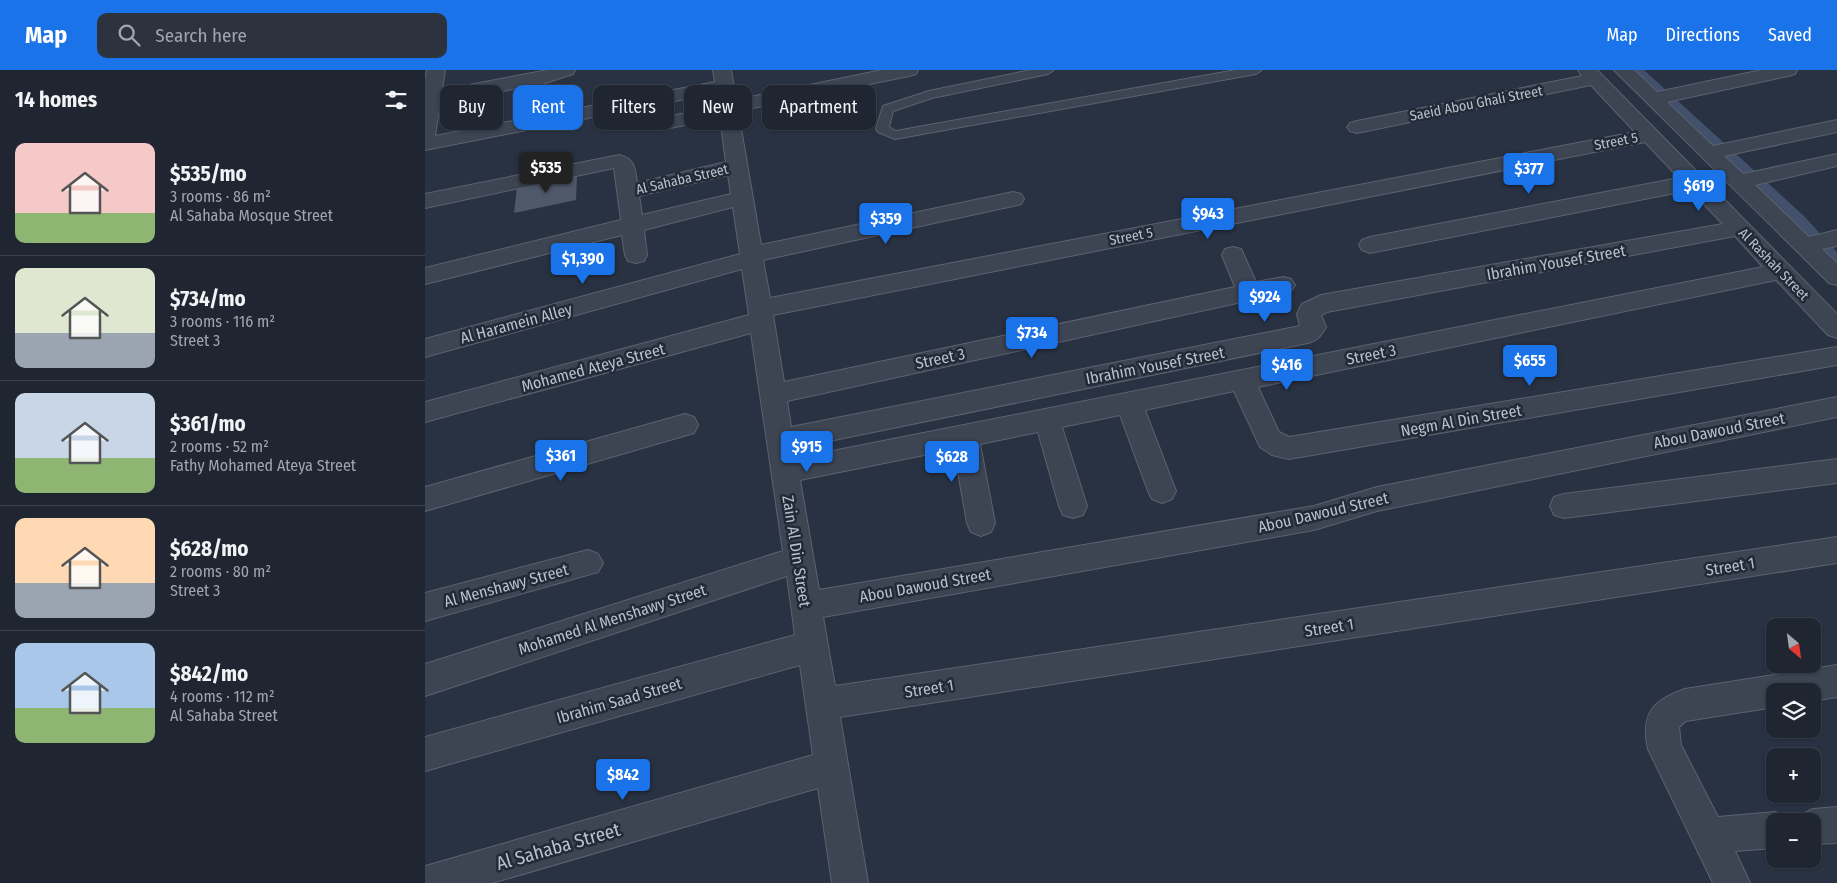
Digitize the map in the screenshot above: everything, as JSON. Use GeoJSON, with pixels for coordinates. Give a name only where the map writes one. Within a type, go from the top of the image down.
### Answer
{"type":"FeatureCollection","features":[{"type":"Feature","properties":{"kind":"street"},"geometry":{"type":"LineString","coordinates":[[425,138],[435,70]]}},
{"type":"Feature","properties":{"kind":"street"},"geometry":{"type":"LineString","coordinates":[[431,98],[542,78],[566,70]]}},
{"type":"Feature","properties":{"kind":"street"},"geometry":{"type":"LineString","coordinates":[[752,90],[909,70]]}},
{"type":"Feature","properties":{"kind":"street"},"geometry":{"type":"LineString","coordinates":[[1623,70],[1837,277]]}},
{"type":"Feature","properties":{"kind":"street"},"geometry":{"type":"LineString","coordinates":[[1653,99],[1788,70]]}},
{"type":"Feature","properties":{"kind":"street","name":"Saeid Abou Ghali Street"},"geometry":{"type":"LineString","coordinates":[[1357,127],[1591,74]]}},
{"type":"Feature","properties":{"kind":"street","name":"Al Rashah Street"},"geometry":{"type":"LineString","coordinates":[[1591,74],[1837,329]]}},
{"type":"Feature","properties":{"kind":"street"},"geometry":{"type":"LineString","coordinates":[[425,144],[684,100]]}},
{"type":"Feature","properties":{"kind":"street"},"geometry":{"type":"LineString","coordinates":[[1710,153],[1837,126]]}},
{"type":"Feature","properties":{"kind":"street","name":"Zain Al Din Street"},"geometry":{"type":"LineString","coordinates":[[732,130],[850,883]]}},
{"type":"Feature","properties":{"kind":"street","name":"Street 5"},"geometry":{"type":"LineString","coordinates":[[760,315],[1649,135]]}},
{"type":"Feature","properties":{"kind":"street"},"geometry":{"type":"LineString","coordinates":[[1739,182],[1837,160]]}},
{"type":"Feature","properties":{"kind":"street"},"geometry":{"type":"LineString","coordinates":[[425,201],[619,161],[624,164],[636,255]]}},
{"type":"Feature","properties":{"kind":"street","name":"Al Sahaba Street"},"geometry":{"type":"LineString","coordinates":[[628,192],[737,166]]}},
{"type":"Feature","properties":{"kind":"street"},"geometry":{"type":"LineString","coordinates":[[1370,244],[1695,182]]}},
{"type":"Feature","properties":{"kind":"street"},"geometry":{"type":"LineString","coordinates":[[425,276],[742,198]]}},
{"type":"Feature","properties":{"kind":"street","name":"Al Haramein Alley"},"geometry":{"type":"LineString","coordinates":[[425,348],[751,257],[1013,199]]}},
{"type":"Feature","properties":{"kind":"street","name":"Ibrahim Yousef Street"},"geometry":{"type":"LineString","coordinates":[[780,440],[1308,334],[1314,327],[1309,314],[1310,310],[1321,304],[1740,228]]}},
{"type":"Feature","properties":{"kind":"street"},"geometry":{"type":"LineString","coordinates":[[1805,245],[1837,238]]}},
{"type":"Feature","properties":{"kind":"street"},"geometry":{"type":"LineString","coordinates":[[1233,255],[1249,292]]}},
{"type":"Feature","properties":{"kind":"street","name":"Street 3"},"geometry":{"type":"LineString","coordinates":[[785,472],[1782,271]]}},
{"type":"Feature","properties":{"kind":"street","name":"Street 3"},"geometry":{"type":"LineString","coordinates":[[773,394],[1283,285]]}},
{"type":"Feature","properties":{"kind":"street","name":"Mohamed Ateya Street"},"geometry":{"type":"LineString","coordinates":[[425,412],[760,315]]}},
{"type":"Feature","properties":{"kind":"street","name":"Negm Al Din Street"},"geometry":{"type":"LineString","coordinates":[[1242,380],[1269,439],[1281,447],[1289,448],[1837,356]]}},
{"type":"Feature","properties":{"kind":"street"},"geometry":{"type":"LineString","coordinates":[[1129,403],[1162,492]]}},
{"type":"Feature","properties":{"kind":"street","name":"Abou Dawoud Street"},"geometry":{"type":"LineString","coordinates":[[806,606],[1314,518],[1377,499],[1837,407]]}},
{"type":"Feature","properties":{"kind":"street"},"geometry":{"type":"LineString","coordinates":[[1047,419],[1073,506]]}},
{"type":"Feature","properties":{"kind":"street"},"geometry":{"type":"LineString","coordinates":[[425,499],[685,425]]}},
{"type":"Feature","properties":{"kind":"street"},"geometry":{"type":"LineString","coordinates":[[965,436],[981,523]]}},
{"type":"Feature","properties":{"kind":"street"},"geometry":{"type":"LineString","coordinates":[[1564,506],[1837,471]]}},
{"type":"Feature","properties":{"kind":"street","name":"Street 1"},"geometry":{"type":"LineString","coordinates":[[822,704],[1837,550]]}},
{"type":"Feature","properties":{"kind":"street","name":"Mohamed Al Menshawy Street"},"geometry":{"type":"LineString","coordinates":[[425,680],[799,559]]}},
{"type":"Feature","properties":{"kind":"street","name":"Al Menshawy Street"},"geometry":{"type":"LineString","coordinates":[[425,607],[588,563]]}},
{"type":"Feature","properties":{"kind":"street","name":"Ibrahim Saad Street"},"geometry":{"type":"LineString","coordinates":[[425,754],[812,646]]}},
{"type":"Feature","properties":{"kind":"street"},"geometry":{"type":"LineString","coordinates":[[1732,883],[1665,749],[1662,736],[1663,725],[1667,715],[1675,708],[1685,705],[1837,681]]}},
{"type":"Feature","properties":{"kind":"street","name":"Al Sahaba Street"},"geometry":{"type":"LineString","coordinates":[[429,883],[832,767]]}},
{"type":"Feature","properties":{"kind":"street"},"geometry":{"type":"LineString","coordinates":[[1821,826],[1837,825]]}},
{"type":"Feature","properties":{"kind":"street"},"geometry":{"type":"LineString","coordinates":[[1708,835],[1766,831]]}},
{"type":"Feature","properties":{"kind":"lane"},"geometry":{"type":"LineString","coordinates":[[1048,70],[929,95],[887,110],[882,129],[895,136],[1256,70]]}},
{"type":"Feature","properties":{"kind":"building"},"geometry":{"type":"Polygon","coordinates":[[[577,176],[576,200],[514,213],[517,188],[577,176]]]}},
{"type":"Feature","properties":{"kind":"waterway"},"geometry":{"type":"LineString","coordinates":[[1632,70],[1795,222],[1837,268]]}}]}
